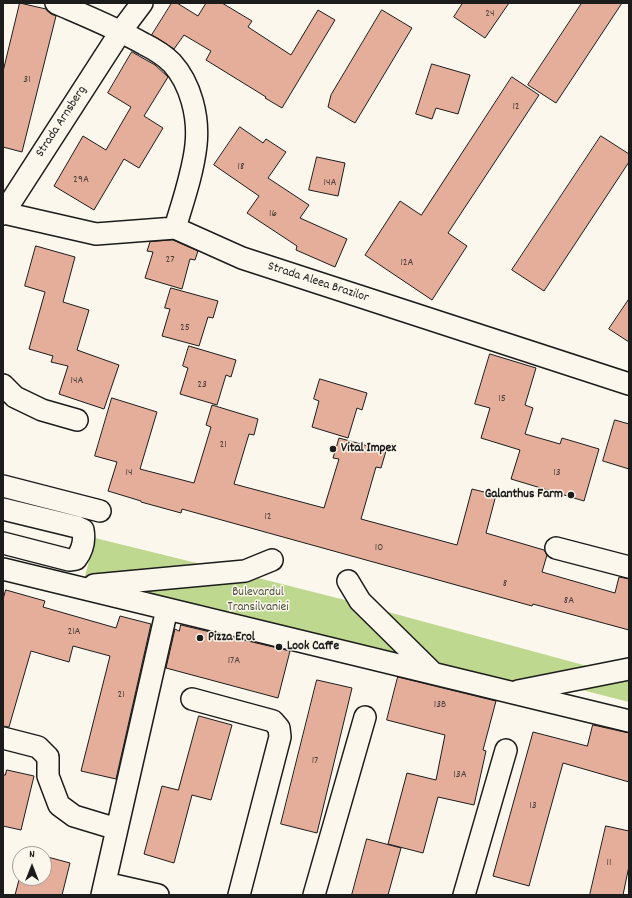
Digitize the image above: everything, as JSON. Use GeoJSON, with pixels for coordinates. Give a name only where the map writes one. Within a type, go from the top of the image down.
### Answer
{"type":"FeatureCollection","features":[{"type":"Feature","properties":{"kind":"street"},"geometry":{"type":"LineString","coordinates":[[56,3],[121,31],[158,52],[172,63],[184,81],[194,103],[197,127],[196,145],[191,170],[175,228]]}},
{"type":"Feature","properties":{"kind":"street","name":"Strada Arnsberg"},"geometry":{"type":"LineString","coordinates":[[3,214],[121,31],[142,3]]}},
{"type":"Feature","properties":{"kind":"street","name":"Strada Aleea Brazilor"},"geometry":{"type":"LineString","coordinates":[[3,214],[96,234],[175,228],[242,258],[629,384]]}},
{"type":"Feature","properties":{"kind":"street"},"geometry":{"type":"LineString","coordinates":[[3,385],[15,396],[42,410],[77,420]]}},
{"type":"Feature","properties":{"kind":"street"},"geometry":{"type":"LineString","coordinates":[[3,486],[100,511]]}},
{"type":"Feature","properties":{"kind":"street"},"geometry":{"type":"LineString","coordinates":[[3,509],[78,527],[83,530],[84,536],[80,553],[76,559],[69,560],[3,543]]}},
{"type":"Feature","properties":{"kind":"street"},"geometry":{"type":"LineString","coordinates":[[556,548],[629,567]]}},
{"type":"Feature","properties":{"kind":"street"},"geometry":{"type":"LineString","coordinates":[[76,587],[245,571],[272,560]]}},
{"type":"Feature","properties":{"kind":"street"},"geometry":{"type":"LineString","coordinates":[[3,569],[629,721]]}},
{"type":"Feature","properties":{"kind":"street"},"geometry":{"type":"LineString","coordinates":[[348,581],[360,601],[433,673]]}},
{"type":"Feature","properties":{"kind":"street"},"geometry":{"type":"LineString","coordinates":[[158,895],[104,889],[167,609]]}},
{"type":"Feature","properties":{"kind":"street"},"geometry":{"type":"LineString","coordinates":[[512,692],[629,669]]}},
{"type":"Feature","properties":{"kind":"street"},"geometry":{"type":"LineString","coordinates":[[192,699],[273,720],[279,728],[280,737],[239,895]]}},
{"type":"Feature","properties":{"kind":"street"},"geometry":{"type":"LineString","coordinates":[[314,895],[365,717]]}},
{"type":"Feature","properties":{"kind":"street"},"geometry":{"type":"LineString","coordinates":[[3,738],[38,747],[48,757],[48,776],[59,805],[74,816],[117,828]]}},
{"type":"Feature","properties":{"kind":"street"},"geometry":{"type":"LineString","coordinates":[[464,895],[506,750]]}},
{"type":"Feature","properties":{"kind":"green space","name":"Bulevardul Transilvaniei"},"geometry":{"type":"Polygon","coordinates":[[[95,538],[217,568],[84,580],[95,538]]]}},
{"type":"Feature","properties":{"kind":"green space","name":"Bulevardul Transilvaniei"},"geometry":{"type":"Polygon","coordinates":[[[258,578],[353,602],[410,661],[121,590],[258,578]]]}},
{"type":"Feature","properties":{"kind":"green space"},"geometry":{"type":"Polygon","coordinates":[[[377,609],[602,670],[516,686],[434,665],[377,609]]]}},
{"type":"Feature","properties":{"kind":"green space"},"geometry":{"type":"Polygon","coordinates":[[[629,675],[629,702],[578,689],[629,675]]]}},
{"type":"Feature","properties":{"kind":"building"},"geometry":{"type":"Polygon","coordinates":[[[20,3],[46,9],[51,14],[56,16],[22,152],[3,147],[3,72],[20,3]]]}},
{"type":"Feature","properties":{"kind":"building"},"geometry":{"type":"Polygon","coordinates":[[[172,3],[177,3],[198,16],[206,3],[222,3],[252,21],[248,27],[291,55],[318,10],[335,20],[282,108],[206,60],[211,51],[184,35],[174,49],[152,35],[172,3]]]}},
{"type":"Feature","properties":{"kind":"building"},"geometry":{"type":"Polygon","coordinates":[[[463,3],[509,3],[485,38],[454,17],[463,3]]]}},
{"type":"Feature","properties":{"kind":"building"},"geometry":{"type":"Polygon","coordinates":[[[582,3],[622,3],[556,103],[528,85],[582,3]]]}},
{"type":"Feature","properties":{"kind":"building"},"geometry":{"type":"Polygon","coordinates":[[[382,10],[412,28],[355,123],[328,107],[331,95],[382,10]]]}},
{"type":"Feature","properties":{"kind":"building"},"geometry":{"type":"Polygon","coordinates":[[[132,52],[155,65],[168,77],[144,116],[163,128],[139,168],[124,159],[94,210],[54,186],[83,136],[106,150],[131,107],[108,93],[132,52]]]}},
{"type":"Feature","properties":{"kind":"building"},"geometry":{"type":"Polygon","coordinates":[[[432,64],[470,75],[458,114],[436,108],[432,119],[416,114],[432,64]]]}},
{"type":"Feature","properties":{"kind":"building"},"geometry":{"type":"Polygon","coordinates":[[[512,77],[539,95],[448,233],[467,246],[432,300],[365,255],[400,201],[421,215],[512,77]]]}},
{"type":"Feature","properties":{"kind":"building"},"geometry":{"type":"Polygon","coordinates":[[[240,127],[263,143],[266,139],[286,152],[268,178],[309,205],[300,218],[347,239],[335,267],[296,250],[297,246],[247,213],[259,196],[214,165],[240,127]]]}},
{"type":"Feature","properties":{"kind":"building"},"geometry":{"type":"Polygon","coordinates":[[[601,136],[629,154],[629,162],[544,291],[512,270],[601,136]]]}},
{"type":"Feature","properties":{"kind":"building"},"geometry":{"type":"Polygon","coordinates":[[[317,157],[345,163],[338,196],[309,190],[317,157]]]}},
{"type":"Feature","properties":{"kind":"building"},"geometry":{"type":"Polygon","coordinates":[[[173,240],[198,251],[195,260],[190,259],[182,289],[145,278],[153,252],[147,251],[150,242],[173,240]]]}},
{"type":"Feature","properties":{"kind":"building"},"geometry":{"type":"Polygon","coordinates":[[[36,246],[75,257],[63,302],[89,310],[77,350],[119,365],[104,409],[59,394],[68,366],[51,362],[53,356],[29,349],[45,292],[25,286],[36,246]]]}},
{"type":"Feature","properties":{"kind":"building"},"geometry":{"type":"Polygon","coordinates":[[[171,288],[218,301],[213,318],[208,317],[199,346],[162,336],[170,309],[165,308],[171,288]]]}},
{"type":"Feature","properties":{"kind":"building"},"geometry":{"type":"Polygon","coordinates":[[[629,299],[629,342],[609,329],[629,299]]]}},
{"type":"Feature","properties":{"kind":"building"},"geometry":{"type":"Polygon","coordinates":[[[189,346],[236,360],[231,377],[226,375],[217,405],[180,394],[188,368],[183,366],[189,346]]]}},
{"type":"Feature","properties":{"kind":"building"},"geometry":{"type":"Polygon","coordinates":[[[490,354],[536,368],[525,405],[533,408],[525,434],[560,444],[562,438],[599,449],[584,501],[511,479],[520,450],[481,438],[490,408],[475,404],[490,354]]]}},
{"type":"Feature","properties":{"kind":"building"},"geometry":{"type":"Polygon","coordinates":[[[320,379],[367,393],[362,410],[357,408],[348,438],[312,427],[319,401],[314,399],[320,379]]]}},
{"type":"Feature","properties":{"kind":"building"},"geometry":{"type":"Polygon","coordinates":[[[112,398],[157,412],[140,469],[194,483],[211,427],[206,425],[212,405],[258,419],[254,435],[249,434],[234,484],[324,508],[339,459],[333,458],[339,438],[386,451],[381,468],[376,467],[361,519],[457,545],[472,489],[496,495],[486,533],[544,550],[547,555],[542,572],[615,593],[619,577],[629,579],[629,630],[533,604],[532,606],[182,509],[181,513],[108,491],[117,462],[95,456],[112,398]]]}},
{"type":"Feature","properties":{"kind":"building"},"geometry":{"type":"Polygon","coordinates":[[[615,420],[629,424],[629,469],[603,461],[615,420]]]}},
{"type":"Feature","properties":{"kind":"building"},"geometry":{"type":"Polygon","coordinates":[[[6,590],[45,601],[43,607],[116,628],[120,616],[151,624],[116,779],[81,771],[110,656],[73,646],[69,662],[31,651],[9,727],[3,726],[3,600],[6,590]]]}},
{"type":"Feature","properties":{"kind":"building"},"geometry":{"type":"Polygon","coordinates":[[[181,625],[290,651],[278,698],[166,668],[175,629],[179,631],[181,625]]]}},
{"type":"Feature","properties":{"kind":"building"},"geometry":{"type":"Polygon","coordinates":[[[398,677],[496,701],[483,750],[486,751],[474,805],[438,797],[423,853],[388,844],[407,773],[436,780],[445,735],[387,720],[398,677]]]}},
{"type":"Feature","properties":{"kind":"building"},"geometry":{"type":"Polygon","coordinates":[[[317,680],[352,688],[317,833],[281,824],[317,680]]]}},
{"type":"Feature","properties":{"kind":"building"},"geometry":{"type":"Polygon","coordinates":[[[199,716],[232,725],[211,800],[192,795],[174,863],[144,854],[162,786],[178,790],[199,716]]]}},
{"type":"Feature","properties":{"kind":"building"},"geometry":{"type":"Polygon","coordinates":[[[593,725],[629,733],[629,782],[563,763],[529,886],[493,876],[533,732],[587,746],[593,725]]]}},
{"type":"Feature","properties":{"kind":"building"},"geometry":{"type":"Polygon","coordinates":[[[7,770],[34,776],[21,830],[3,826],[3,775],[5,775],[7,770]]]}},
{"type":"Feature","properties":{"kind":"building"},"geometry":{"type":"Polygon","coordinates":[[[606,826],[629,831],[629,866],[623,895],[590,895],[606,826]]]}},
{"type":"Feature","properties":{"kind":"building"},"geometry":{"type":"Polygon","coordinates":[[[367,839],[401,848],[388,895],[352,895],[367,839]]]}},
{"type":"Feature","properties":{"kind":"building"},"geometry":{"type":"Polygon","coordinates":[[[52,858],[70,863],[62,895],[15,895],[17,886],[52,886],[52,858]]]}},
{"type":"Feature","properties":{"kind":"place","name":"Vital Impex"},"geometry":{"type":"Point","coordinates":[333,449]}},
{"type":"Feature","properties":{"kind":"place","name":"Galanthus Farm"},"geometry":{"type":"Point","coordinates":[571,495]}},
{"type":"Feature","properties":{"kind":"place","name":"Pizza Erol"},"geometry":{"type":"Point","coordinates":[200,638]}},
{"type":"Feature","properties":{"kind":"place","name":"Look Caffe"},"geometry":{"type":"Point","coordinates":[279,647]}}]}
